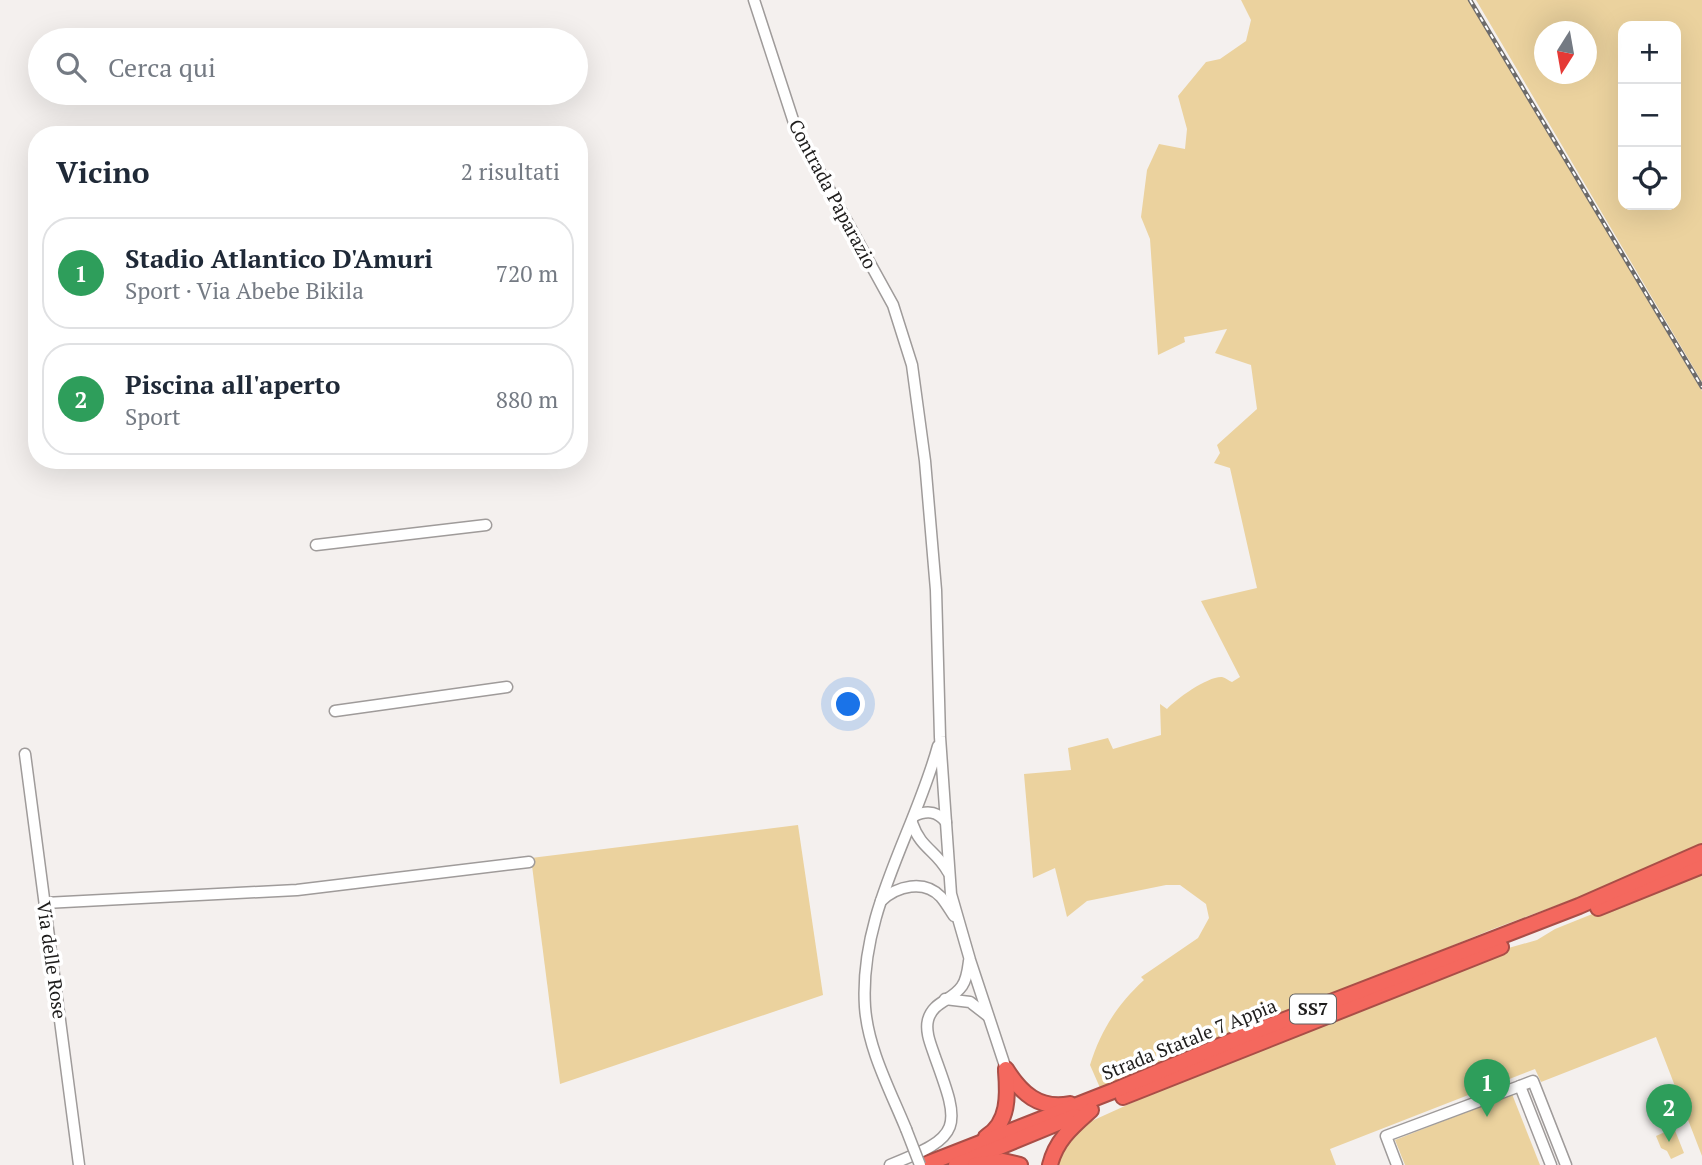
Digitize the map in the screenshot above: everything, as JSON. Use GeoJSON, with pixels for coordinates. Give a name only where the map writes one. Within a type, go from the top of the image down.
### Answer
{"type":"FeatureCollection","features":[{"type":"Feature","properties":{"kind":"highway","name":"Strada Statale 7 Appia"},"geometry":{"type":"LineString","coordinates":[[954,1160],[1243,1036],[1579,906],[1702,852]]}},
{"type":"Feature","properties":{"kind":"highway","name":"Strada Statale 7 Appia"},"geometry":{"type":"LineString","coordinates":[[922,1165],[954,1160],[1091,1110],[1702,866]]}},
{"type":"Feature","properties":{"kind":"highway"},"geometry":{"type":"LineString","coordinates":[[1006,1069],[1025,1094],[1047,1105],[1071,1104],[1113,1091]]}},
{"type":"Feature","properties":{"kind":"highway"},"geometry":{"type":"LineString","coordinates":[[954,1160],[990,1135],[1000,1124],[1006,1109],[1008,1092],[1006,1069]]}},
{"type":"Feature","properties":{"kind":"highway"},"geometry":{"type":"LineString","coordinates":[[1050,1165],[1055,1147],[1091,1110]]}},
{"type":"Feature","properties":{"kind":"highway"},"geometry":{"type":"LineString","coordinates":[[975,1165],[1003,1161],[1020,1165]]}},
{"type":"Feature","properties":{"kind":"street","name":"Contrada Paparazio"},"geometry":{"type":"LineString","coordinates":[[754,0],[796,129],[893,305],[912,365],[925,461],[936,590],[940,737]]}},
{"type":"Feature","properties":{"kind":"street"},"geometry":{"type":"LineString","coordinates":[[316,545],[486,525]]}},
{"type":"Feature","properties":{"kind":"street"},"geometry":{"type":"LineString","coordinates":[[335,711],[507,687]]}},
{"type":"Feature","properties":{"kind":"street"},"geometry":{"type":"LineString","coordinates":[[922,1165],[874,1051],[865,1008],[870,935],[878,904],[927,784],[940,737]]}},
{"type":"Feature","properties":{"kind":"street"},"geometry":{"type":"LineString","coordinates":[[940,737],[949,874],[958,921],[1006,1069]]}},
{"type":"Feature","properties":{"kind":"street","name":"Via delle Rose"},"geometry":{"type":"LineString","coordinates":[[25,754],[79,1165]]}},
{"type":"Feature","properties":{"kind":"street"},"geometry":{"type":"LineString","coordinates":[[913,819],[921,813],[935,813],[946,823]]}},
{"type":"Feature","properties":{"kind":"street"},"geometry":{"type":"LineString","coordinates":[[913,819],[923,846],[942,860],[949,874]]}},
{"type":"Feature","properties":{"kind":"street"},"geometry":{"type":"LineString","coordinates":[[45,903],[297,890],[529,862]]}},
{"type":"Feature","properties":{"kind":"street"},"geometry":{"type":"LineString","coordinates":[[878,904],[899,888],[914,886],[928,889],[940,896],[958,921]]}},
{"type":"Feature","properties":{"kind":"street"},"geometry":{"type":"LineString","coordinates":[[956,995],[962,986],[970,960]]}},
{"type":"Feature","properties":{"kind":"street"},"geometry":{"type":"LineString","coordinates":[[890,1165],[938,1144],[949,1128],[953,1114],[950,1097],[927,1030],[930,1014],[944,999],[980,989]]}},
{"type":"Feature","properties":{"kind":"street"},"geometry":{"type":"LineString","coordinates":[[956,995],[989,1016]]}},
{"type":"Feature","properties":{"kind":"street"},"geometry":{"type":"LineString","coordinates":[[1397,1165],[1386,1136],[1533,1080],[1566,1165]]}},
{"type":"Feature","properties":{"kind":"street"},"geometry":{"type":"LineString","coordinates":[[1520,1086],[1550,1161],[1561,1153]]}},
{"type":"Feature","properties":{"kind":"shaded area"},"geometry":{"type":"Polygon","coordinates":[[[1241,0],[1469,0],[1702,391],[1702,845],[1593,892],[1493,929],[1101,1090],[1090,1065],[1105,1029],[1118,1009],[1144,980],[1141,977],[1198,938],[1209,918],[1206,904],[1180,885],[1166,885],[1087,901],[1067,917],[1055,868],[1033,878],[1024,774],[1071,770],[1068,748],[1108,738],[1113,749],[1161,735],[1160,704],[1167,709],[1209,680],[1222,677],[1232,682],[1240,677],[1201,601],[1257,588],[1230,468],[1214,463],[1220,453],[1217,445],[1257,409],[1251,365],[1215,353],[1227,329],[1184,337],[1185,342],[1158,355],[1150,239],[1141,217],[1147,170],[1159,144],[1185,149],[1187,129],[1178,96],[1206,62],[1220,59],[1246,41],[1251,20],[1241,0]]]}},
{"type":"Feature","properties":{"kind":"shaded area"},"geometry":{"type":"Polygon","coordinates":[[[1476,0],[1702,0],[1702,382],[1476,0]]]}},
{"type":"Feature","properties":{"kind":"shaded area"},"geometry":{"type":"Polygon","coordinates":[[[798,825],[823,995],[560,1084],[531,858],[798,825]]]}},
{"type":"Feature","properties":{"kind":"shaded area"},"geometry":{"type":"Polygon","coordinates":[[[1702,870],[1702,1156],[1656,1037],[1541,1082],[1535,1069],[1330,1149],[1336,1165],[1055,1165],[1074,1129],[1222,1062],[1498,951],[1537,940],[1555,929],[1702,870]]]}},
{"type":"Feature","properties":{"kind":"shaded area"},"geometry":{"type":"Polygon","coordinates":[[[1512,1094],[1540,1165],[1405,1165],[1395,1140],[1512,1094]]]}},
{"type":"Feature","properties":{"kind":"shaded area"},"geometry":{"type":"Polygon","coordinates":[[[1674,1128],[1684,1153],[1671,1159],[1667,1151],[1661,1148],[1656,1136],[1674,1128]]]}},
{"type":"Feature","properties":{"kind":"railway"},"geometry":{"type":"LineString","coordinates":[[1470,0],[1702,387]]}},
{"type":"Feature","properties":{"kind":"place","name":"Stadio Atlantico D'Amuri"},"geometry":{"type":"Point","coordinates":[1487,1117]}},
{"type":"Feature","properties":{"kind":"place","name":"Piscina all'aperto"},"geometry":{"type":"Point","coordinates":[1669,1142]}}]}
